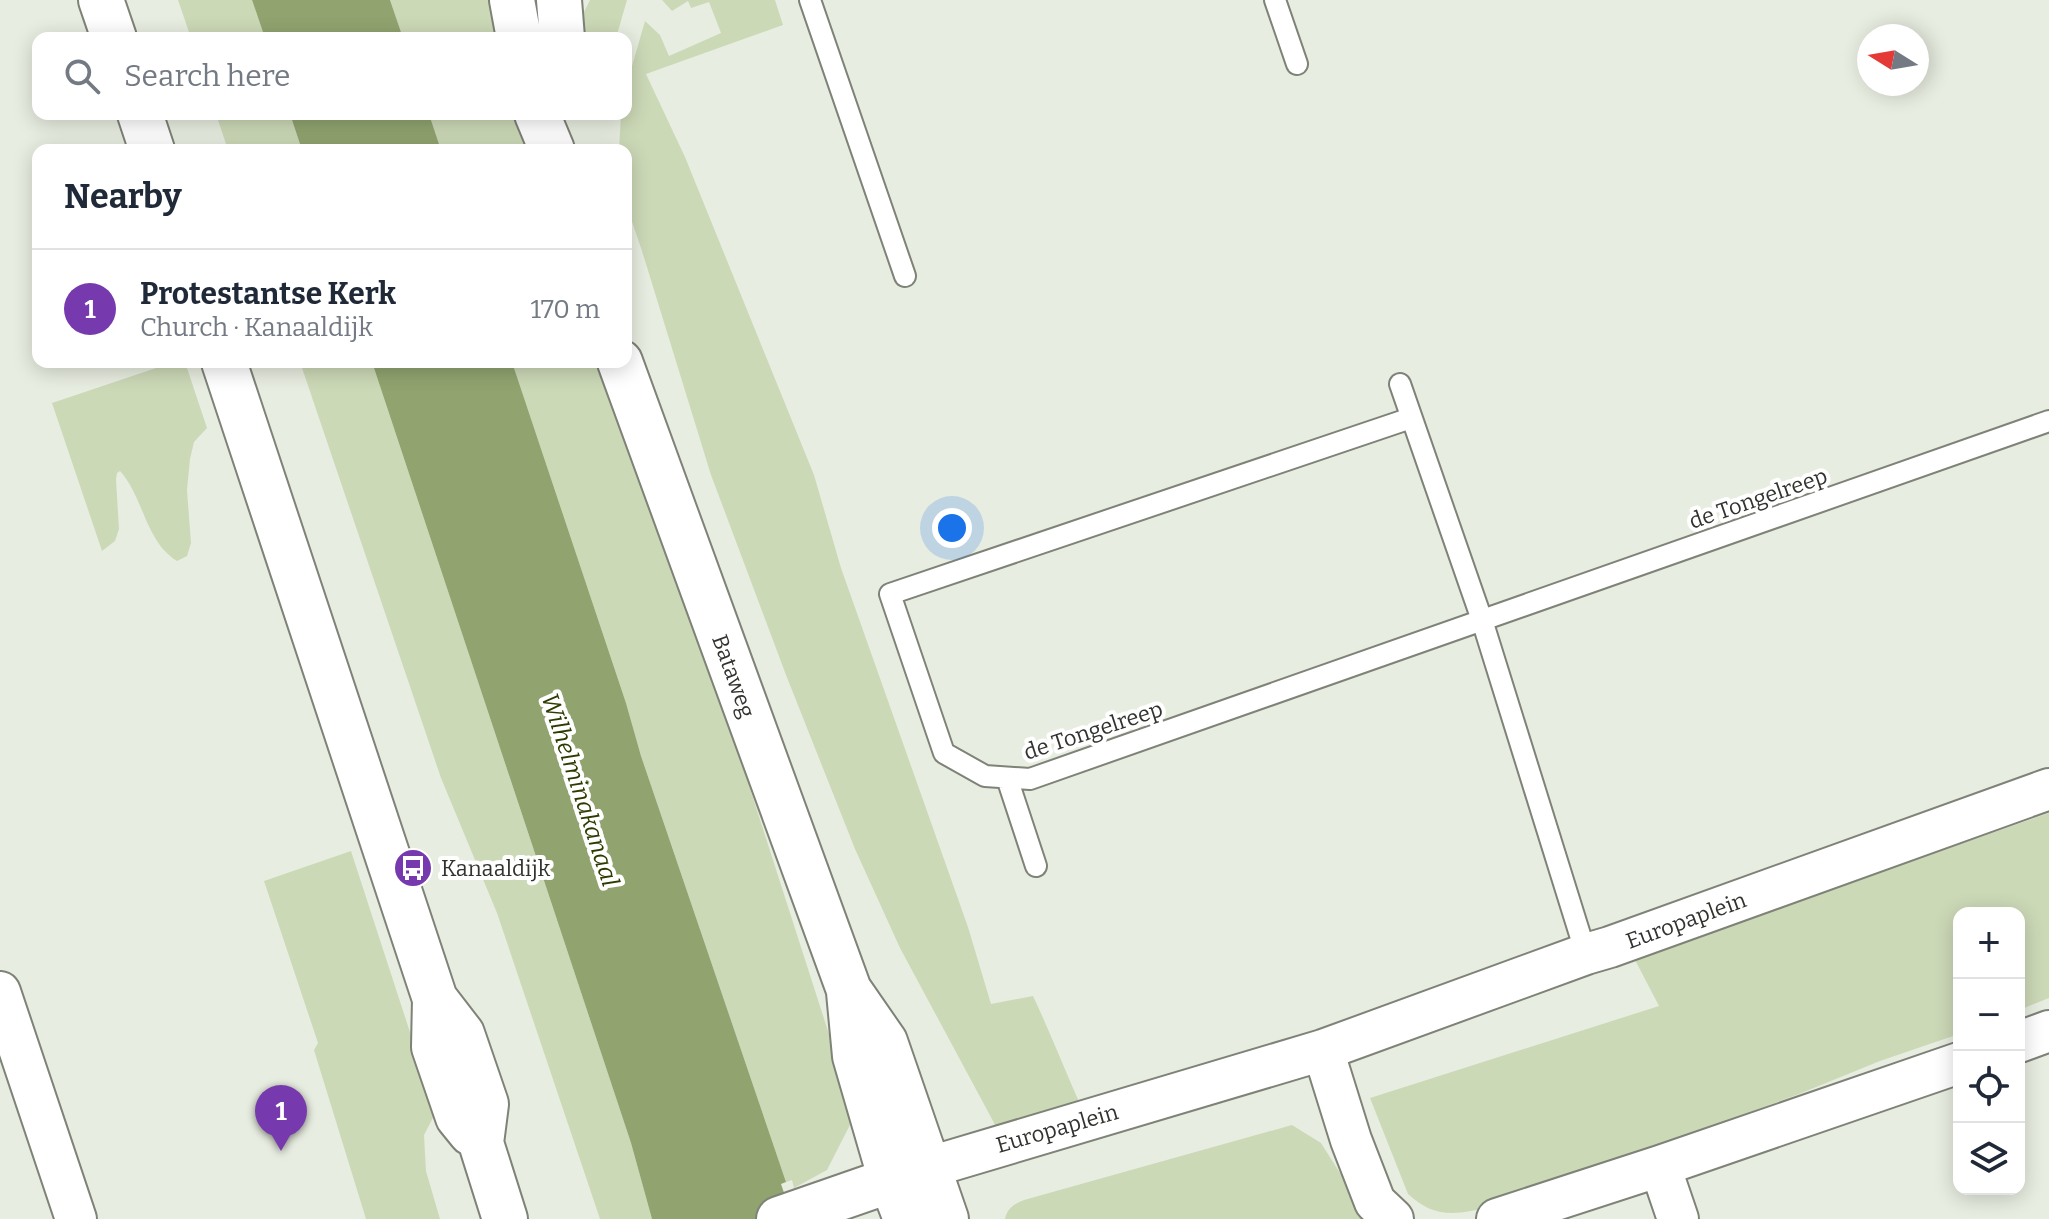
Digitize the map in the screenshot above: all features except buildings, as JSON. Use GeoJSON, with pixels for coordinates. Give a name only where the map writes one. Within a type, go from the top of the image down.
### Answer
{"type":"FeatureCollection","features":[{"type":"Feature","properties":{"kind":"street"},"geometry":{"type":"LineString","coordinates":[[101,0],[112,32]]}},
{"type":"Feature","properties":{"kind":"street"},"geometry":{"type":"LineString","coordinates":[[512,0],[518,32]]}},
{"type":"Feature","properties":{"kind":"street"},"geometry":{"type":"LineString","coordinates":[[559,0],[562,32]]}},
{"type":"Feature","properties":{"kind":"street"},"geometry":{"type":"LineString","coordinates":[[142,120],[150,144]]}},
{"type":"Feature","properties":{"kind":"street"},"geometry":{"type":"LineString","coordinates":[[540,120],[550,144]]}},
{"type":"Feature","properties":{"kind":"street"},"geometry":{"type":"LineString","coordinates":[[563,144],[565,120]]}},
{"type":"Feature","properties":{"kind":"street"},"geometry":{"type":"LineString","coordinates":[[226,368],[435,999],[434,1047],[458,1117],[481,1143],[505,1219]]}},
{"type":"Feature","properties":{"kind":"street","name":"Bataweg"},"geometry":{"type":"LineString","coordinates":[[622,368],[849,990],[885,1042],[909,1189],[946,1219]]}},
{"type":"Feature","properties":{"kind":"street","name":"Europaplein"},"geometry":{"type":"LineString","coordinates":[[909,1189],[1323,1050],[2049,789]]}},
{"type":"Feature","properties":{"kind":"street"},"geometry":{"type":"LineString","coordinates":[[0,992],[76,1219]]}},
{"type":"Feature","properties":{"kind":"street"},"geometry":{"type":"LineString","coordinates":[[2025,1040],[2049,1031]]}},
{"type":"Feature","properties":{"kind":"street"},"geometry":{"type":"LineString","coordinates":[[1323,1050],[1351,1140],[1375,1202],[1393,1219]]}},
{"type":"Feature","properties":{"kind":"street"},"geometry":{"type":"LineString","coordinates":[[1497,1219],[1953,1065]]}},
{"type":"Feature","properties":{"kind":"street"},"geometry":{"type":"LineString","coordinates":[[1660,1166],[1678,1219]]}},
{"type":"Feature","properties":{"kind":"street"},"geometry":{"type":"LineString","coordinates":[[779,1219],[841,1198],[909,1189]]}},
{"type":"Feature","properties":{"kind":"lane"},"geometry":{"type":"LineString","coordinates":[[810,0],[905,276]]}},
{"type":"Feature","properties":{"kind":"lane"},"geometry":{"type":"LineString","coordinates":[[1275,0],[1297,64]]}},
{"type":"Feature","properties":{"kind":"lane"},"geometry":{"type":"LineString","coordinates":[[1400,384],[1482,620],[1586,954]]}},
{"type":"Feature","properties":{"kind":"lane","name":"de Tongelreep"},"geometry":{"type":"LineString","coordinates":[[1411,418],[890,594],[944,753],[985,776],[1030,779],[2049,421]]}},
{"type":"Feature","properties":{"kind":"lane"},"geometry":{"type":"LineString","coordinates":[[1007,778],[1036,866]]}},
{"type":"Feature","properties":{"kind":"shaded area"},"geometry":{"type":"Polygon","coordinates":[[[178,0],[252,0],[263,32],[189,32],[178,0]]]}},
{"type":"Feature","properties":{"kind":"shaded area"},"geometry":{"type":"Polygon","coordinates":[[[390,0],[488,0],[497,11],[504,32],[401,32],[390,0]]]}},
{"type":"Feature","properties":{"kind":"shaded area"},"geometry":{"type":"Polygon","coordinates":[[[590,0],[627,0],[618,32],[577,32],[590,0]]]}},
{"type":"Feature","properties":{"kind":"shaded area"},"geometry":{"type":"Polygon","coordinates":[[[662,0],[775,0],[783,25],[646,74],[685,157],[814,475],[841,568],[968,927],[991,1004],[1033,996],[1080,1104],[1000,1134],[900,948],[855,849],[711,475],[632,222],[632,144],[619,144],[621,120],[632,120],[632,66],[645,21],[660,35],[669,56],[721,33],[709,2],[691,8],[688,1],[672,11],[662,0]]]}},
{"type":"Feature","properties":{"kind":"shaded area"},"geometry":{"type":"Polygon","coordinates":[[[218,120],[292,120],[300,144],[226,144],[218,120]]]}},
{"type":"Feature","properties":{"kind":"shaded area"},"geometry":{"type":"Polygon","coordinates":[[[431,120],[517,120],[524,144],[439,144],[431,120]]]}},
{"type":"Feature","properties":{"kind":"shaded area"},"geometry":{"type":"Polygon","coordinates":[[[156,368],[187,368],[207,428],[194,442],[190,459],[187,490],[191,543],[187,556],[177,561],[158,542],[120,471],[116,479],[119,529],[115,541],[102,551],[52,403],[156,368]]]}},
{"type":"Feature","properties":{"kind":"shaded area"},"geometry":{"type":"Polygon","coordinates":[[[302,368],[374,368],[631,1143],[652,1219],[600,1219],[497,913],[441,778],[302,368]]]}},
{"type":"Feature","properties":{"kind":"shaded area"},"geometry":{"type":"Polygon","coordinates":[[[514,368],[600,368],[630,457],[700,633],[855,1115],[827,1170],[794,1188],[792,1180],[786,1182],[641,756],[514,368]]]}},
{"type":"Feature","properties":{"kind":"shaded area"},"geometry":{"type":"Polygon","coordinates":[[[2049,813],[2049,998],[2025,1008],[2025,907],[1953,907],[1953,1036],[1476,1210],[1439,1212],[1408,1194],[1370,1098],[1659,1006],[1634,958],[2049,813]]]}},
{"type":"Feature","properties":{"kind":"shaded area"},"geometry":{"type":"Polygon","coordinates":[[[351,851],[436,1112],[424,1135],[426,1171],[440,1219],[366,1219],[314,1050],[318,1043],[264,881],[351,851]]]}},
{"type":"Feature","properties":{"kind":"shaded area"},"geometry":{"type":"Polygon","coordinates":[[[1292,1125],[1321,1143],[1369,1219],[1005,1219],[1012,1207],[1024,1200],[1292,1125]]]}},
{"type":"Feature","properties":{"kind":"water"},"geometry":{"type":"Polygon","coordinates":[[[252,0],[390,0],[401,32],[263,32],[252,0]]]}},
{"type":"Feature","properties":{"kind":"water"},"geometry":{"type":"Polygon","coordinates":[[[292,120],[431,120],[439,144],[300,144],[292,120]]]}},
{"type":"Feature","properties":{"kind":"water","name":"Wilhelminakanaal"},"geometry":{"type":"Polygon","coordinates":[[[374,368],[514,368],[641,756],[786,1182],[781,1184],[793,1219],[652,1219],[631,1143],[374,368]]]}},
{"type":"Feature","properties":{"kind":"place","name":"Kanaaldijk"},"geometry":{"type":"Point","coordinates":[413,868]}},
{"type":"Feature","properties":{"kind":"place","name":"Protestantse Kerk"},"geometry":{"type":"Point","coordinates":[281,1151]}}]}
